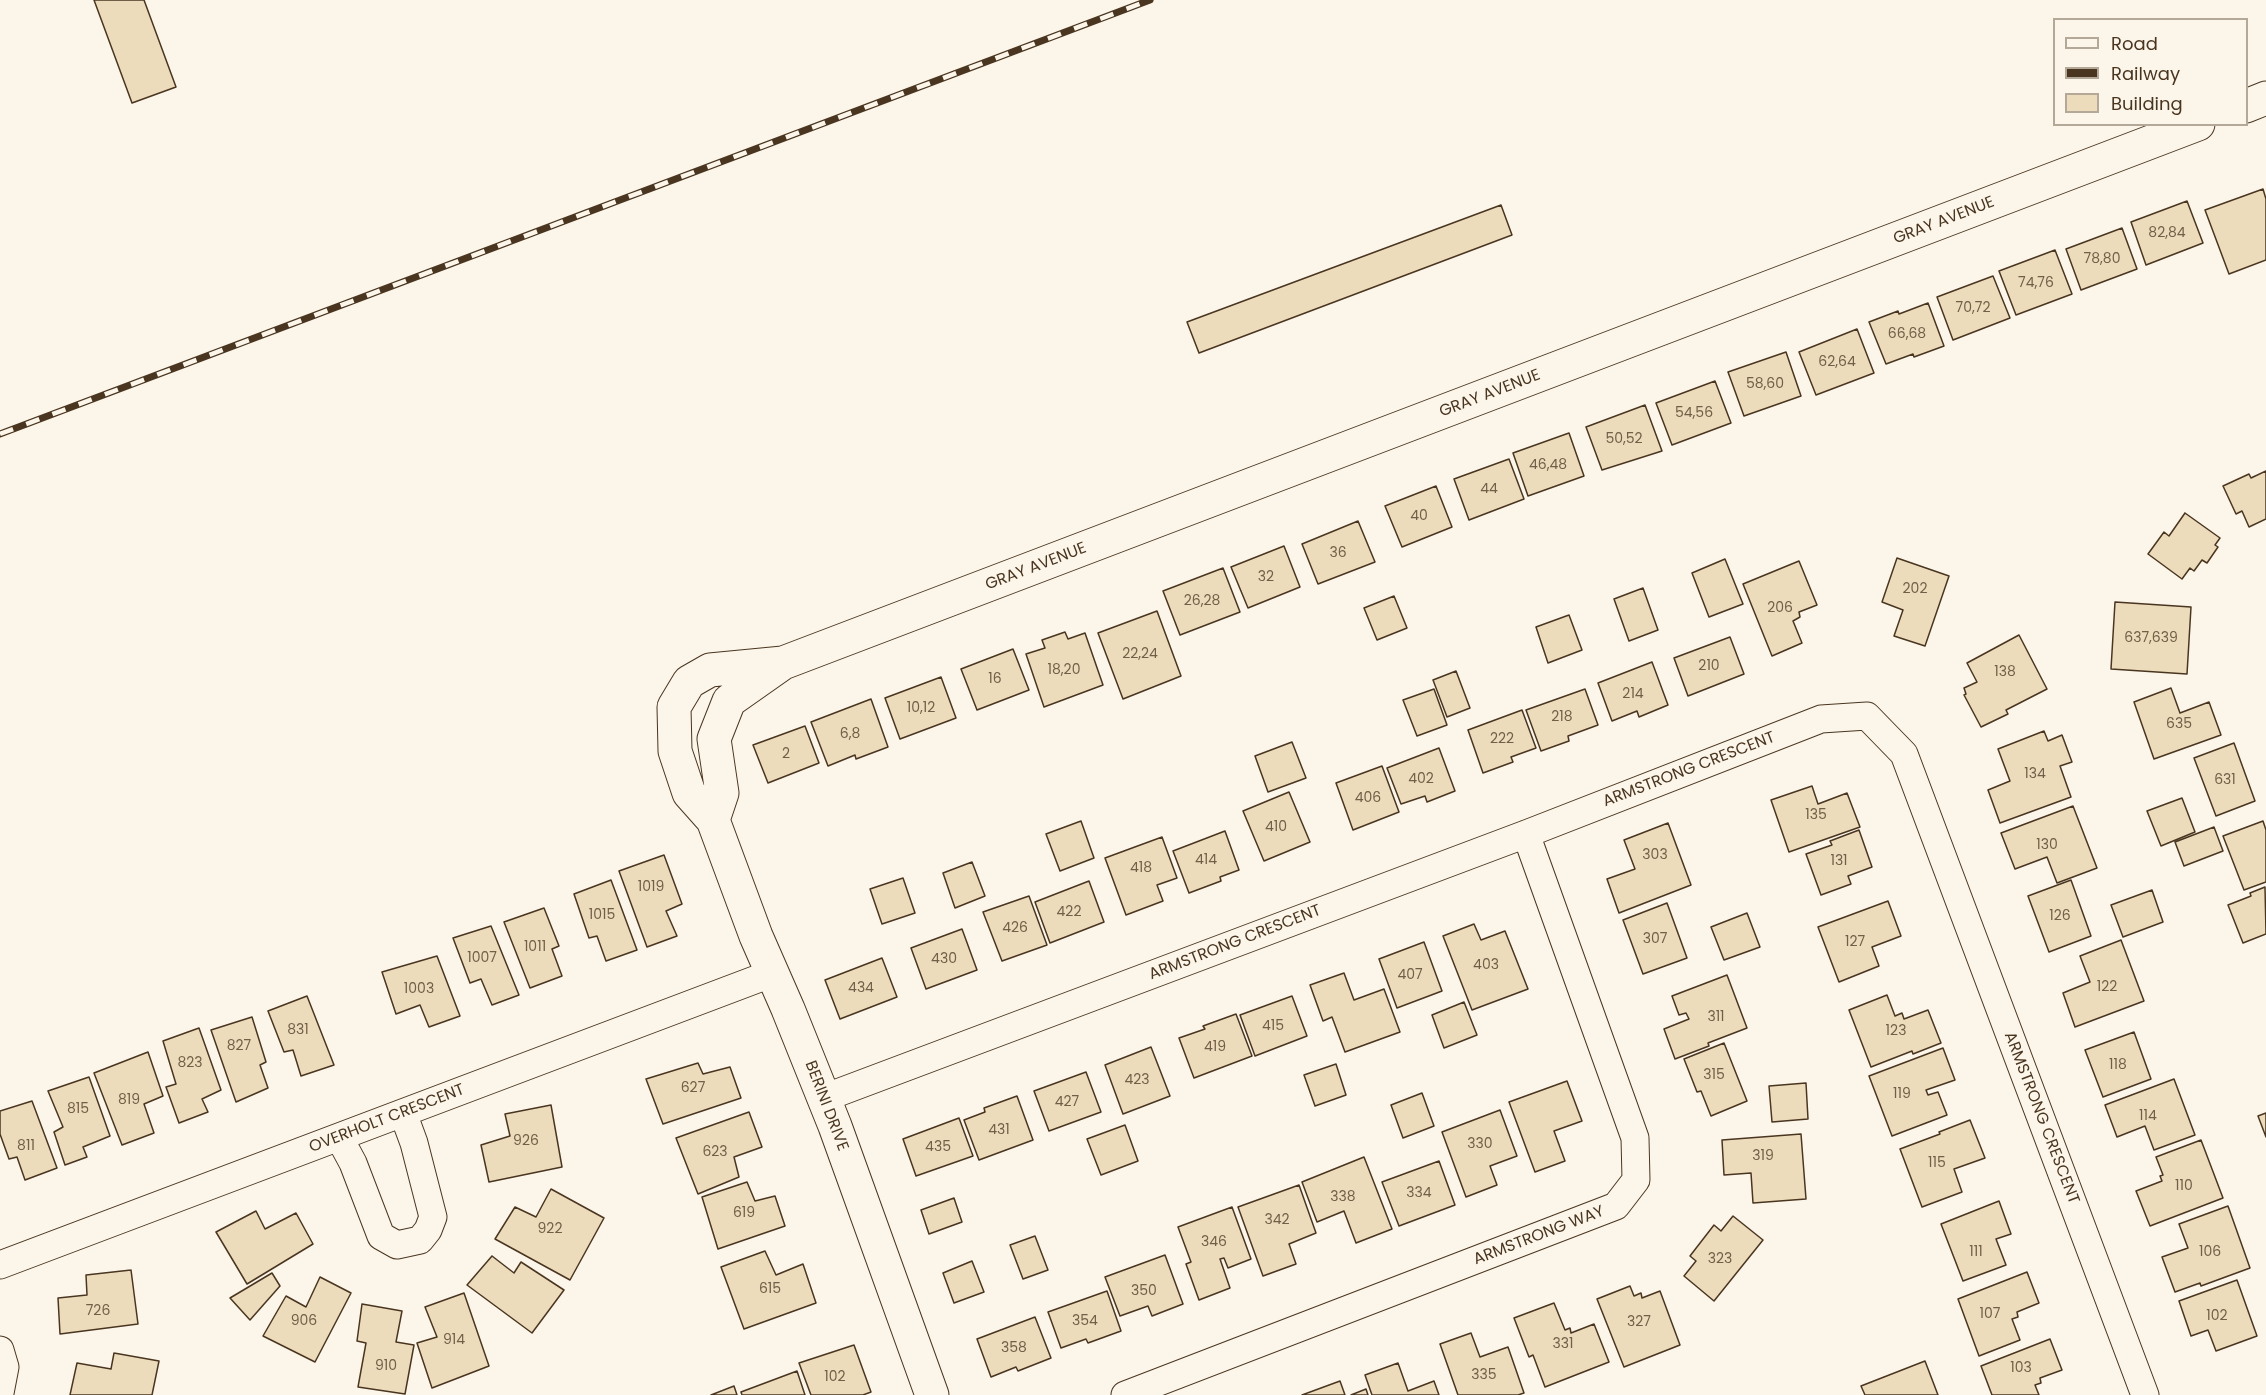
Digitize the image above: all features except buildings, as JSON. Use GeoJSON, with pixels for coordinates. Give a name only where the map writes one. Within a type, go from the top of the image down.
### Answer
{"type":"FeatureCollection","features":[{"type":"Feature","properties":{"kind":"street"},"geometry":{"type":"LineString","coordinates":[[2248,106],[2266,99]]}},
{"type":"Feature","properties":{"kind":"street","name":"GRAY AVENUE"},"geometry":{"type":"LineString","coordinates":[[713,820],[689,793],[675,751],[674,706],[689,682],[710,670],[783,663],[2193,126]]}},
{"type":"Feature","properties":{"kind":"street","name":"GRAY AVENUE"},"geometry":{"type":"LineString","coordinates":[[713,820],[722,792],[714,739],[729,701],[761,681],[783,663]]}},
{"type":"Feature","properties":{"kind":"street","name":"ARMSTRONG CRESCENT"},"geometry":{"type":"LineString","coordinates":[[824,1098],[1526,834],[1821,719],[1867,716],[1904,754],[2145,1395]]}},
{"type":"Feature","properties":{"kind":"street","name":"BERINI DRIVE"},"geometry":{"type":"LineString","coordinates":[[713,820],[756,936],[824,1098],[932,1395]]}},
{"type":"Feature","properties":{"kind":"street","name":"ARMSTRONG WAY"},"geometry":{"type":"LineString","coordinates":[[1125,1395],[1616,1206],[1636,1180],[1635,1138],[1526,834]]}},
{"type":"Feature","properties":{"kind":"street","name":"OVERHOLT CRESCENT"},"geometry":{"type":"LineString","coordinates":[[0,1265],[773,973]]}},
{"type":"Feature","properties":{"kind":"street"},"geometry":{"type":"LineString","coordinates":[[339,1137],[353,1164],[381,1236],[397,1245],[420,1240],[428,1230],[433,1217],[414,1143],[403,1113]]}},
{"type":"Feature","properties":{"kind":"street"},"geometry":{"type":"LineString","coordinates":[[0,1350],[5,1367],[0,1393]]}},
{"type":"Feature","properties":{"kind":"railway"},"geometry":{"type":"LineString","coordinates":[[0,434],[1150,0]]}}]}
